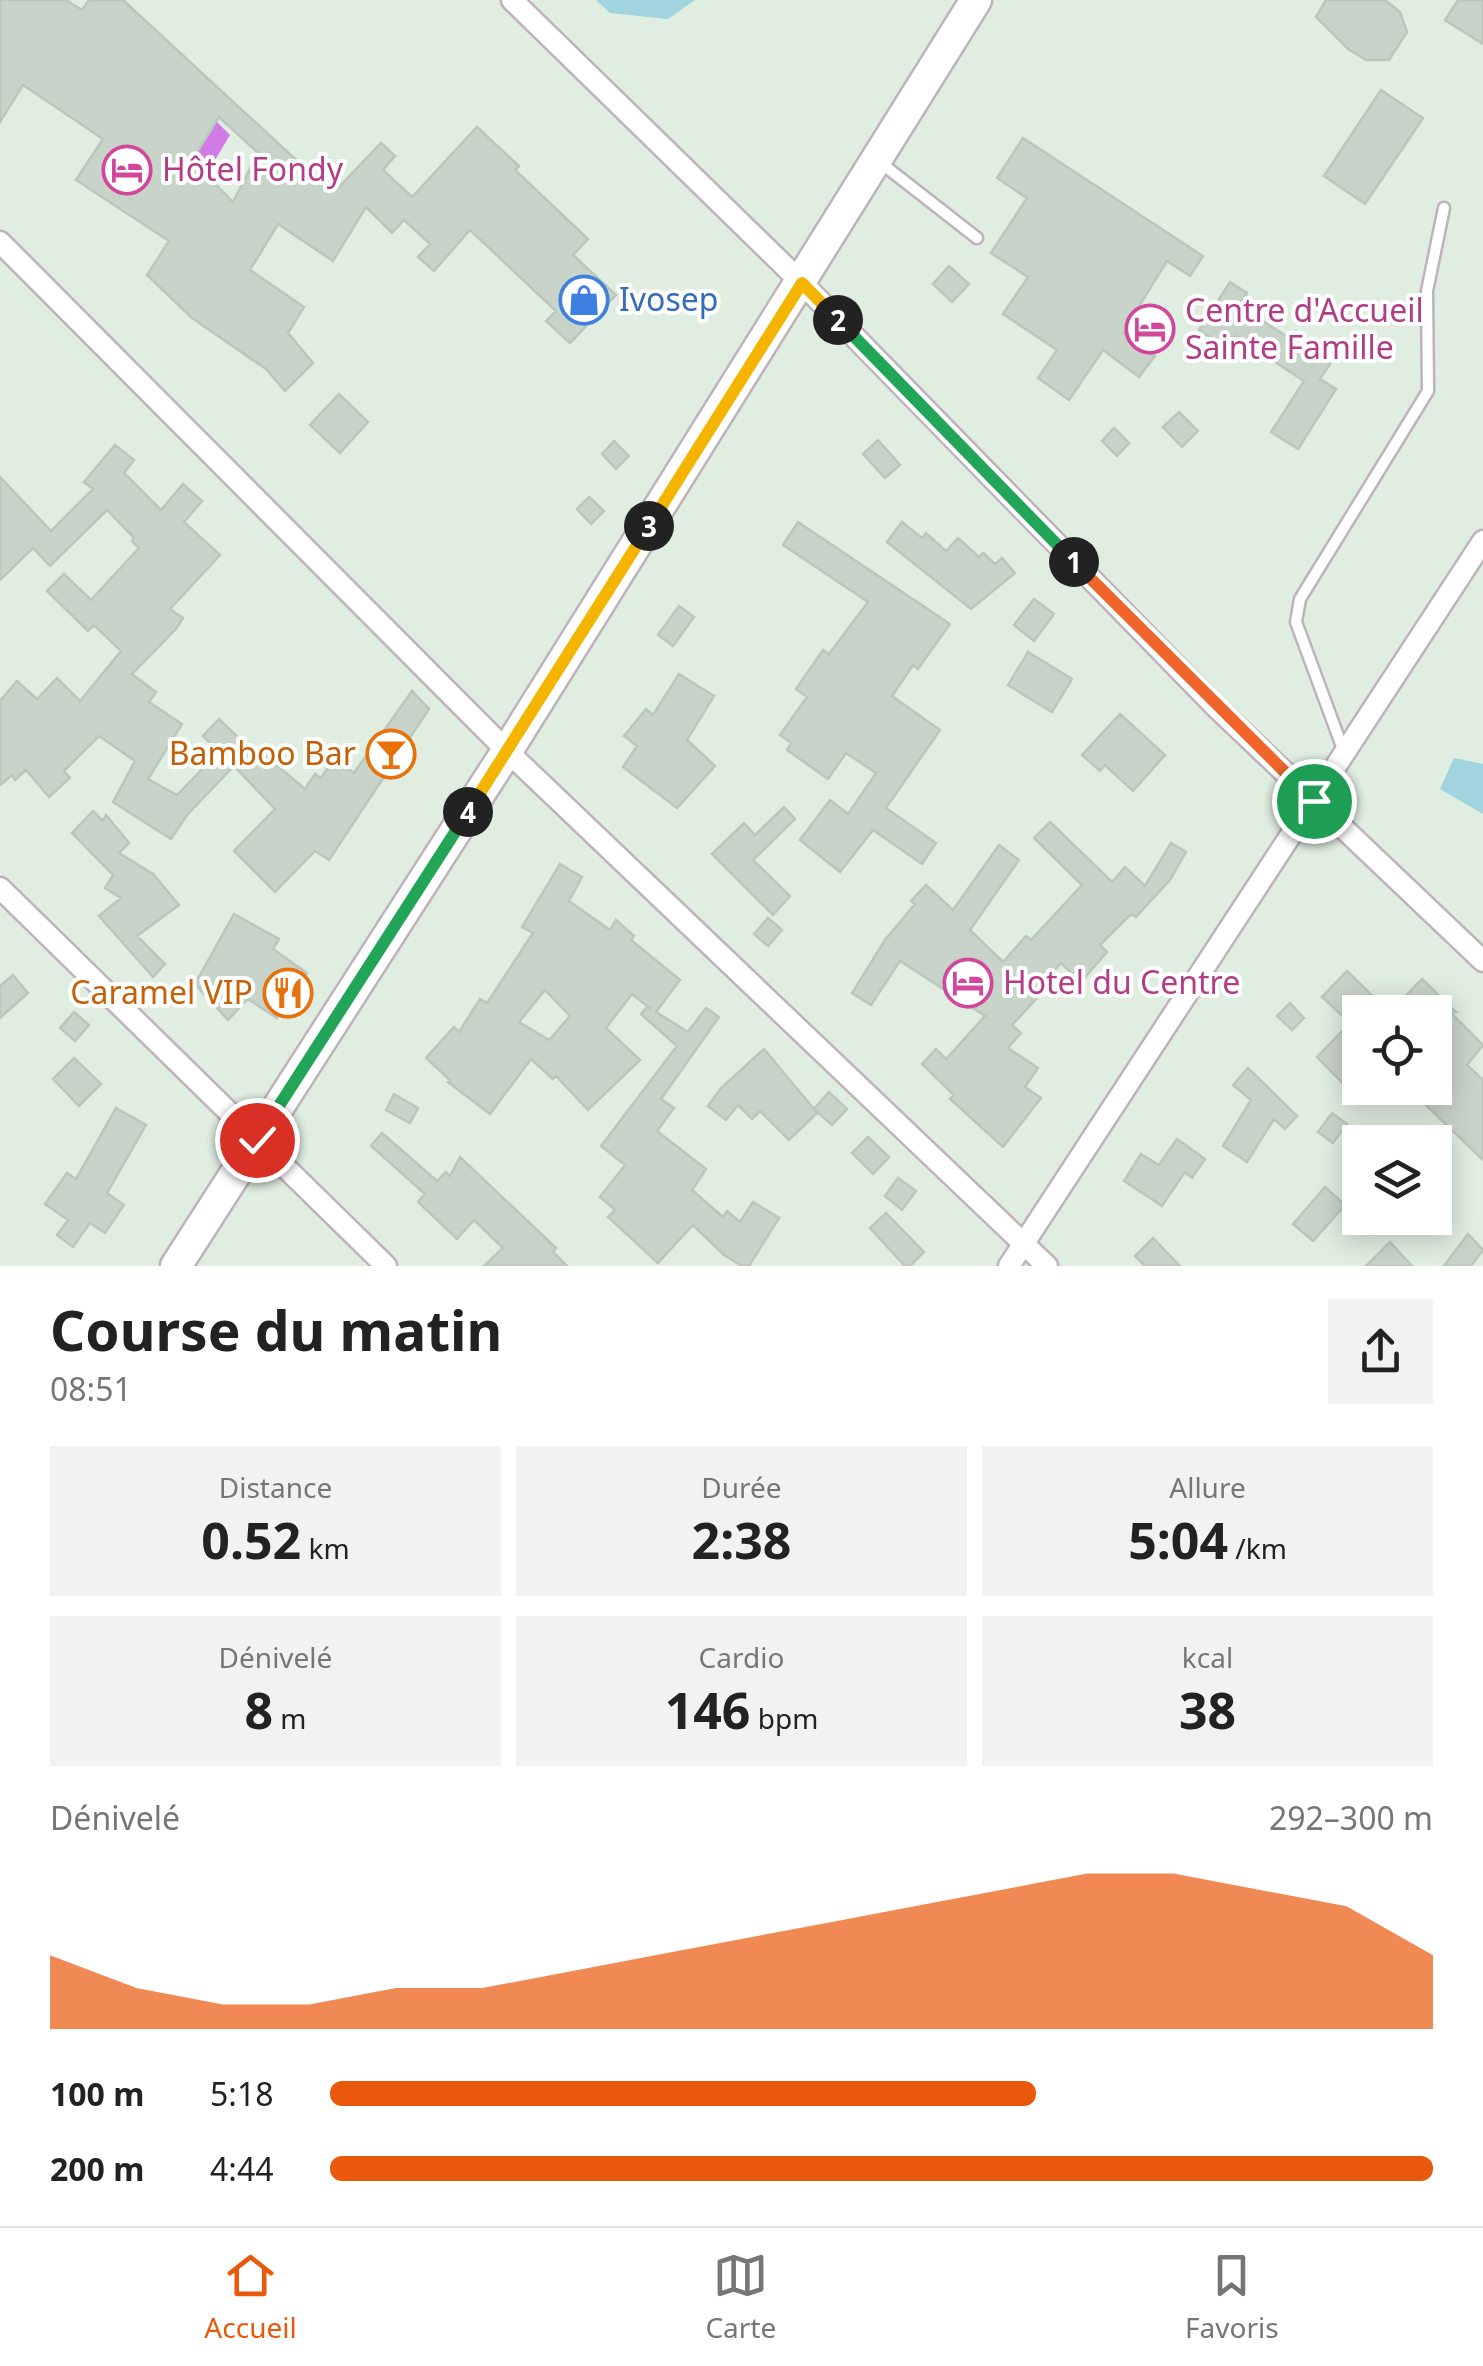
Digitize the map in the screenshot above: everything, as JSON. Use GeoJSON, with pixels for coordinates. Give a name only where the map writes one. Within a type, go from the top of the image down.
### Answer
{"type":"FeatureCollection","features":[{"type":"Feature","properties":{"kind":"street"},"geometry":{"type":"LineString","coordinates":[[512,0],[802,283],[1217,708],[1483,960]]}},
{"type":"Feature","properties":{"kind":"street"},"geometry":{"type":"LineString","coordinates":[[176,1266],[507,751],[976,0]]}},
{"type":"Feature","properties":{"kind":"street"},"geometry":{"type":"LineString","coordinates":[[0,242],[507,751],[1048,1266]]}},
{"type":"Feature","properties":{"kind":"street"},"geometry":{"type":"LineString","coordinates":[[1009,1266],[1483,541]]}},
{"type":"Feature","properties":{"kind":"street"},"geometry":{"type":"LineString","coordinates":[[0,888],[386,1266]]}},
{"type":"Feature","properties":{"kind":"lane"},"geometry":{"type":"LineString","coordinates":[[876,159],[977,238]]}},
{"type":"Feature","properties":{"kind":"lane"},"geometry":{"type":"LineString","coordinates":[[1345,753],[1296,622],[1300,599],[1428,392],[1426,291],[1444,208]]}},
{"type":"Feature","properties":{"kind":"shaded area"},"geometry":{"type":"Polygon","coordinates":[[[596,0],[695,0],[668,19],[610,13],[596,0]]]}},
{"type":"Feature","properties":{"kind":"shaded area"},"geometry":{"type":"Polygon","coordinates":[[[216,121],[230,135],[206,175],[192,160],[216,121]]]}},
{"type":"Feature","properties":{"kind":"shaded area"},"geometry":{"type":"Polygon","coordinates":[[[1454,758],[1483,764],[1483,814],[1440,789],[1454,758]]]}},
{"type":"Feature","properties":{"kind":"building"},"geometry":{"type":"Polygon","coordinates":[[[0,0],[66,0],[82,10],[89,0],[123,0],[293,157],[336,190],[381,143],[395,156],[383,170],[412,197],[477,127],[519,166],[515,170],[588,239],[573,255],[616,295],[570,343],[546,321],[556,311],[470,230],[434,271],[418,257],[430,244],[404,220],[392,233],[366,207],[333,261],[278,224],[250,270],[304,307],[288,333],[313,363],[285,391],[266,369],[192,318],[147,275],[169,241],[76,180],[103,139],[23,85],[0,122],[0,0]],[[219,117],[192,160],[233,202],[258,153],[219,117]]]}},
{"type":"Feature","properties":{"kind":"building"},"geometry":{"type":"Polygon","coordinates":[[[1326,0],[1385,0],[1400,12],[1407,32],[1389,60],[1366,60],[1348,49],[1316,17],[1326,0]]]}},
{"type":"Feature","properties":{"kind":"building"},"geometry":{"type":"Polygon","coordinates":[[[1458,0],[1483,0],[1483,44],[1445,20],[1458,0]]]}},
{"type":"Feature","properties":{"kind":"building"},"geometry":{"type":"Polygon","coordinates":[[[1381,90],[1423,118],[1365,204],[1324,176],[1381,90]]]}},
{"type":"Feature","properties":{"kind":"building"},"geometry":{"type":"Polygon","coordinates":[[[1023,138],[1203,256],[1190,276],[1167,261],[1124,333],[1155,356],[1139,377],[1103,350],[1069,400],[1038,378],[1057,350],[1003,314],[1028,277],[991,253],[1027,198],[997,178],[1023,138]]]}},
{"type":"Feature","properties":{"kind":"building"},"geometry":{"type":"Polygon","coordinates":[[[949,266],[969,284],[952,302],[933,284],[949,266]]]}},
{"type":"Feature","properties":{"kind":"building"},"geometry":{"type":"Polygon","coordinates":[[[1230,282],[1247,293],[1239,306],[1330,364],[1320,379],[1336,389],[1298,449],[1271,432],[1304,381],[1235,336],[1228,348],[1199,330],[1230,282]]]}},
{"type":"Feature","properties":{"kind":"building"},"geometry":{"type":"Polygon","coordinates":[[[339,394],[368,422],[340,453],[310,425],[339,394]]]}},
{"type":"Feature","properties":{"kind":"building"},"geometry":{"type":"Polygon","coordinates":[[[1179,412],[1198,431],[1182,447],[1163,427],[1179,412]]]}},
{"type":"Feature","properties":{"kind":"building"},"geometry":{"type":"Polygon","coordinates":[[[1114,428],[1129,443],[1117,456],[1102,441],[1114,428]]]}},
{"type":"Feature","properties":{"kind":"building"},"geometry":{"type":"Polygon","coordinates":[[[878,440],[900,465],[885,478],[863,454],[878,440]]]}},
{"type":"Feature","properties":{"kind":"building"},"geometry":{"type":"Polygon","coordinates":[[[614,441],[629,456],[616,469],[602,454],[614,441]]]}},
{"type":"Feature","properties":{"kind":"building"},"geometry":{"type":"Polygon","coordinates":[[[115,445],[134,460],[124,473],[161,510],[183,484],[202,501],[184,522],[220,555],[170,609],[183,618],[176,629],[132,674],[156,692],[149,702],[182,724],[148,779],[177,795],[219,752],[203,736],[219,719],[264,762],[267,757],[305,789],[315,774],[321,778],[334,759],[354,773],[412,691],[429,709],[329,860],[315,851],[275,892],[234,851],[275,809],[234,766],[187,815],[171,839],[113,802],[135,761],[99,736],[64,771],[70,778],[49,797],[26,770],[15,780],[12,775],[0,785],[0,701],[17,681],[37,699],[57,678],[80,701],[121,651],[94,625],[88,631],[47,591],[64,574],[91,600],[139,548],[107,510],[50,566],[33,548],[0,580],[0,477],[51,531],[93,489],[84,482],[115,445]]]}},
{"type":"Feature","properties":{"kind":"building"},"geometry":{"type":"Polygon","coordinates":[[[589,497],[604,511],[591,524],[577,509],[589,497]]]}},
{"type":"Feature","properties":{"kind":"building"},"geometry":{"type":"Polygon","coordinates":[[[798,522],[950,624],[918,669],[913,665],[892,696],[940,730],[886,808],[936,843],[922,864],[873,830],[840,872],[800,840],[830,800],[848,814],[876,773],[846,753],[828,779],[787,750],[791,743],[780,735],[807,697],[796,689],[823,650],[829,654],[868,602],[783,545],[798,522]]]}},
{"type":"Feature","properties":{"kind":"building"},"geometry":{"type":"Polygon","coordinates":[[[902,522],[922,538],[926,533],[946,551],[958,538],[979,557],[983,553],[995,564],[1002,558],[1015,573],[971,609],[887,542],[902,522]]]}},
{"type":"Feature","properties":{"kind":"building"},"geometry":{"type":"Polygon","coordinates":[[[1034,599],[1054,614],[1034,641],[1014,625],[1034,599]]]}},
{"type":"Feature","properties":{"kind":"building"},"geometry":{"type":"Polygon","coordinates":[[[679,606],[694,617],[673,646],[658,635],[679,606]]]}},
{"type":"Feature","properties":{"kind":"building"},"geometry":{"type":"Polygon","coordinates":[[[1028,652],[1072,679],[1052,712],[1008,685],[1028,652]]]}},
{"type":"Feature","properties":{"kind":"building"},"geometry":{"type":"Polygon","coordinates":[[[679,674],[714,696],[687,740],[715,766],[677,808],[623,767],[637,746],[624,736],[646,709],[653,715],[679,674]]]}},
{"type":"Feature","properties":{"kind":"building"},"geometry":{"type":"Polygon","coordinates":[[[1120,714],[1165,755],[1133,791],[1105,765],[1100,771],[1082,755],[1120,714]]]}},
{"type":"Feature","properties":{"kind":"building"},"geometry":{"type":"Polygon","coordinates":[[[784,807],[795,819],[753,860],[790,896],[773,915],[712,854],[744,823],[755,835],[784,807]]]}},
{"type":"Feature","properties":{"kind":"building"},"geometry":{"type":"Polygon","coordinates":[[[93,811],[103,821],[106,815],[129,843],[119,853],[153,874],[179,905],[137,936],[165,964],[153,977],[99,916],[121,898],[105,888],[113,875],[72,833],[93,811]]]}},
{"type":"Feature","properties":{"kind":"building"},"geometry":{"type":"Polygon","coordinates":[[[1050,822],[1112,882],[1125,867],[1145,886],[1171,843],[1186,852],[1170,880],[1136,917],[1131,914],[1100,945],[1107,952],[1081,982],[1061,963],[1035,992],[1039,996],[1012,1025],[1021,1033],[1008,1048],[1038,1068],[1025,1087],[1041,1098],[1003,1147],[950,1099],[954,1095],[922,1064],[936,1049],[946,1059],[985,1016],[900,961],[871,1005],[852,993],[885,940],[915,904],[911,901],[926,885],[953,910],[999,845],[1019,860],[970,930],[1003,962],[1026,936],[1031,940],[1082,885],[1034,838],[1050,822]]]}},
{"type":"Feature","properties":{"kind":"building"},"geometry":{"type":"Polygon","coordinates":[[[560,864],[582,877],[569,901],[610,930],[616,920],[634,936],[631,940],[680,980],[656,1012],[688,1032],[706,1008],[719,1017],[661,1099],[674,1108],[657,1131],[706,1169],[692,1190],[723,1217],[727,1211],[740,1222],[753,1202],[779,1218],[749,1266],[724,1255],[693,1225],[658,1263],[608,1217],[615,1210],[600,1197],[625,1165],[601,1146],[677,1046],[641,1014],[647,1007],[651,1009],[632,994],[606,1028],[640,1060],[588,1110],[556,1076],[553,1079],[531,1059],[490,1114],[448,1082],[426,1058],[454,1027],[459,1032],[480,999],[487,1003],[533,933],[522,927],[560,864]],[[545,990],[519,1022],[549,1040],[570,1016],[545,990]]]}},
{"type":"Feature","properties":{"kind":"building"},"geometry":{"type":"Polygon","coordinates":[[[234,914],[279,939],[273,949],[307,973],[277,1018],[248,999],[228,1020],[195,984],[234,914]]]}},
{"type":"Feature","properties":{"kind":"building"},"geometry":{"type":"Polygon","coordinates":[[[768,918],[782,930],[768,946],[754,934],[768,918]]]}},
{"type":"Feature","properties":{"kind":"building"},"geometry":{"type":"Polygon","coordinates":[[[1347,971],[1372,995],[1342,995],[1342,1016],[1322,997],[1347,971]]]}},
{"type":"Feature","properties":{"kind":"building"},"geometry":{"type":"Polygon","coordinates":[[[13,975],[28,993],[0,1018],[0,986],[13,975]]]}},
{"type":"Feature","properties":{"kind":"building"},"geometry":{"type":"Polygon","coordinates":[[[1422,979],[1438,995],[1406,995],[1422,979]]]}},
{"type":"Feature","properties":{"kind":"building"},"geometry":{"type":"Polygon","coordinates":[[[1290,1003],[1304,1018],[1292,1030],[1277,1016],[1290,1003]]]}},
{"type":"Feature","properties":{"kind":"building"},"geometry":{"type":"Polygon","coordinates":[[[74,1012],[89,1025],[75,1041],[60,1028],[74,1012]]]}},
{"type":"Feature","properties":{"kind":"building"},"geometry":{"type":"Polygon","coordinates":[[[1452,1014],[1483,1045],[1467,1065],[1483,1080],[1483,1160],[1452,1130],[1452,1125],[1447,1125],[1426,1105],[1452,1105],[1452,1014]]]}},
{"type":"Feature","properties":{"kind":"building"},"geometry":{"type":"Polygon","coordinates":[[[1342,1031],[1342,1083],[1317,1057],[1342,1031]]]}},
{"type":"Feature","properties":{"kind":"building"},"geometry":{"type":"Polygon","coordinates":[[[764,1049],[817,1113],[789,1140],[760,1111],[752,1119],[738,1105],[726,1120],[708,1106],[721,1088],[764,1049]]]}},
{"type":"Feature","properties":{"kind":"building"},"geometry":{"type":"Polygon","coordinates":[[[74,1058],[101,1084],[79,1106],[53,1079],[74,1058]]]}},
{"type":"Feature","properties":{"kind":"building"},"geometry":{"type":"Polygon","coordinates":[[[1248,1068],[1297,1116],[1285,1129],[1274,1119],[1247,1162],[1223,1146],[1251,1100],[1233,1085],[1248,1068]]]}},
{"type":"Feature","properties":{"kind":"building"},"geometry":{"type":"Polygon","coordinates":[[[829,1092],[847,1109],[832,1125],[814,1109],[829,1092]]]}},
{"type":"Feature","properties":{"kind":"building"},"geometry":{"type":"Polygon","coordinates":[[[394,1094],[418,1108],[410,1123],[386,1110],[394,1094]]]}},
{"type":"Feature","properties":{"kind":"building"},"geometry":{"type":"Polygon","coordinates":[[[116,1108],[146,1125],[107,1193],[124,1205],[105,1233],[90,1223],[73,1247],[57,1235],[68,1220],[45,1204],[67,1173],[76,1179],[116,1108]]]}},
{"type":"Feature","properties":{"kind":"building"},"geometry":{"type":"Polygon","coordinates":[[[1332,1113],[1347,1124],[1342,1125],[1333,1143],[1318,1132],[1332,1113]]]}},
{"type":"Feature","properties":{"kind":"building"},"geometry":{"type":"Polygon","coordinates":[[[382,1133],[437,1181],[446,1172],[450,1176],[460,1157],[556,1248],[553,1252],[567,1266],[484,1266],[503,1248],[474,1220],[457,1239],[418,1202],[425,1194],[371,1146],[382,1133]]]}},
{"type":"Feature","properties":{"kind":"building"},"geometry":{"type":"Polygon","coordinates":[[[868,1137],[889,1157],[873,1174],[852,1153],[868,1137]]]}},
{"type":"Feature","properties":{"kind":"building"},"geometry":{"type":"Polygon","coordinates":[[[1177,1139],[1205,1159],[1192,1178],[1185,1172],[1162,1206],[1124,1181],[1141,1154],[1159,1165],[1177,1139]]]}},
{"type":"Feature","properties":{"kind":"building"},"geometry":{"type":"Polygon","coordinates":[[[898,1178],[916,1191],[902,1210],[885,1196],[898,1178]]]}},
{"type":"Feature","properties":{"kind":"building"},"geometry":{"type":"Polygon","coordinates":[[[1325,1187],[1342,1202],[1342,1208],[1313,1241],[1293,1224],[1325,1187]]]}},
{"type":"Feature","properties":{"kind":"building"},"geometry":{"type":"Polygon","coordinates":[[[886,1213],[924,1252],[910,1266],[905,1266],[870,1228],[886,1213]]]}},
{"type":"Feature","properties":{"kind":"building"},"geometry":{"type":"Polygon","coordinates":[[[1468,1234],[1483,1250],[1471,1266],[1444,1266],[1468,1234]]]}},
{"type":"Feature","properties":{"kind":"building"},"geometry":{"type":"Polygon","coordinates":[[[1153,1238],[1180,1266],[1145,1266],[1135,1256],[1153,1238]]]}},
{"type":"Feature","properties":{"kind":"building"},"geometry":{"type":"Polygon","coordinates":[[[1390,1242],[1412,1266],[1366,1266],[1390,1242]]]}},
{"type":"Feature","properties":{"kind":"place","name":"Hôtel Fondy"},"geometry":{"type":"Point","coordinates":[127,170]}},
{"type":"Feature","properties":{"kind":"place","name":"Ivosep"},"geometry":{"type":"Point","coordinates":[584,300]}},
{"type":"Feature","properties":{"kind":"place","name":"Centre d'Accueil Sainte Famille"},"geometry":{"type":"Point","coordinates":[1150,329]}},
{"type":"Feature","properties":{"kind":"place","name":"Bamboo Bar"},"geometry":{"type":"Point","coordinates":[391,754]}},
{"type":"Feature","properties":{"kind":"place","name":"Hotel du Centre"},"geometry":{"type":"Point","coordinates":[968,983]}},
{"type":"Feature","properties":{"kind":"place","name":"Caramel VIP"},"geometry":{"type":"Point","coordinates":[288,993]}},
{"type":"Feature","properties":{"kind":"route"},"geometry":{"type":"LineString","coordinates":[[257,1140],[802,283],[1217,708],[1314,801]]}}]}
